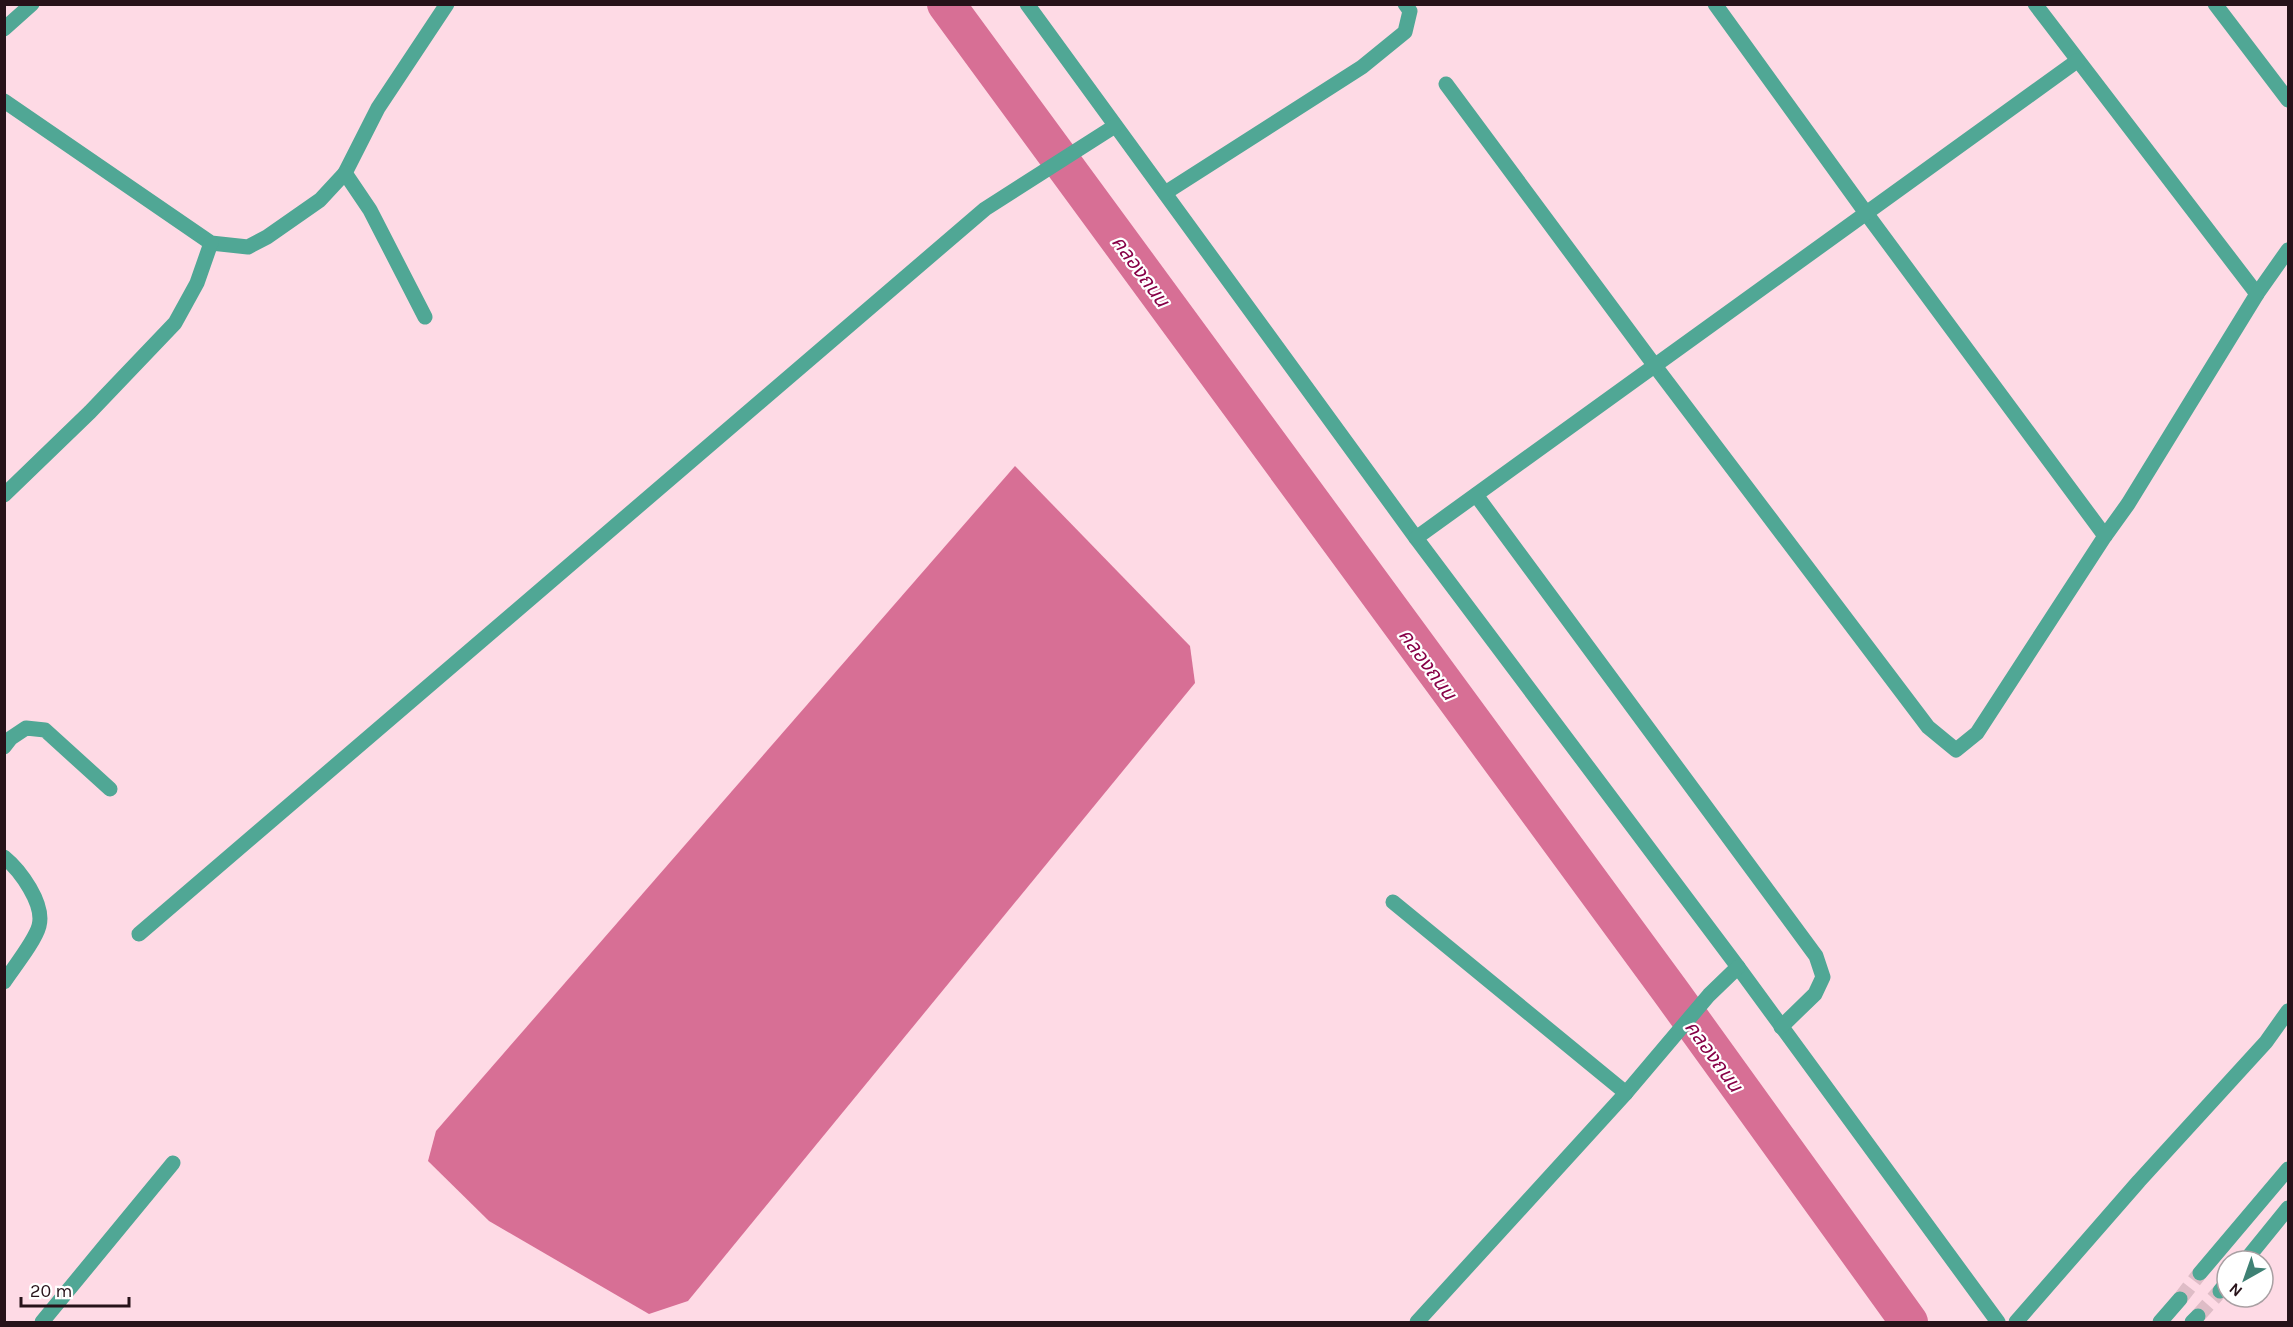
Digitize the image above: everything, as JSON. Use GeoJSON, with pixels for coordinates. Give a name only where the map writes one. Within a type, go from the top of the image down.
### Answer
{"type":"FeatureCollection","features":[{"type":"Feature","properties":{"kind":"street"},"geometry":{"type":"LineString","coordinates":[[4,28],[32,4]]}},
{"type":"Feature","properties":{"kind":"street"},"geometry":{"type":"LineString","coordinates":[[4,101],[211,243],[248,247],[267,237],[320,200],[345,173],[378,108],[447,4]]}},
{"type":"Feature","properties":{"kind":"street"},"geometry":{"type":"LineString","coordinates":[[1027,4],[1416,538],[1738,967],[1998,1323]]}},
{"type":"Feature","properties":{"kind":"street"},"geometry":{"type":"LineString","coordinates":[[1165,193],[1362,67],[1405,32],[1410,11],[1405,4]]}},
{"type":"Feature","properties":{"kind":"street"},"geometry":{"type":"LineString","coordinates":[[1715,4],[2105,536]]}},
{"type":"Feature","properties":{"kind":"street"},"geometry":{"type":"LineString","coordinates":[[2035,4],[2257,294]]}},
{"type":"Feature","properties":{"kind":"street"},"geometry":{"type":"LineString","coordinates":[[2215,4],[2289,100]]}},
{"type":"Feature","properties":{"kind":"street"},"geometry":{"type":"LineString","coordinates":[[1416,538],[2077,61]]}},
{"type":"Feature","properties":{"kind":"street"},"geometry":{"type":"LineString","coordinates":[[1446,84],[1655,366],[1928,727],[1956,750],[1977,733],[2128,504],[2257,294],[2289,250]]}},
{"type":"Feature","properties":{"kind":"street"},"geometry":{"type":"LineString","coordinates":[[140,934],[985,209],[1115,126]]}},
{"type":"Feature","properties":{"kind":"street"},"geometry":{"type":"LineString","coordinates":[[345,173],[370,210],[425,317]]}},
{"type":"Feature","properties":{"kind":"street"},"geometry":{"type":"LineString","coordinates":[[4,495],[90,412],[175,323],[198,283],[211,243]]}},
{"type":"Feature","properties":{"kind":"street"},"geometry":{"type":"LineString","coordinates":[[1476,495],[1816,956],[1822,977],[1815,994],[1781,1027]]}},
{"type":"Feature","properties":{"kind":"street"},"geometry":{"type":"LineString","coordinates":[[4,747],[11,738],[26,728],[45,730],[110,789]]}},
{"type":"Feature","properties":{"kind":"street"},"geometry":{"type":"LineString","coordinates":[[4,857],[14,865],[35,896],[39,925],[4,982]]}},
{"type":"Feature","properties":{"kind":"street"},"geometry":{"type":"LineString","coordinates":[[1393,902],[1626,1093]]}},
{"type":"Feature","properties":{"kind":"street"},"geometry":{"type":"LineString","coordinates":[[1417,1323],[1626,1093],[1709,995],[1738,967]]}},
{"type":"Feature","properties":{"kind":"street"},"geometry":{"type":"LineString","coordinates":[[2016,1323],[2139,1181],[2266,1042],[2289,1011]]}},
{"type":"Feature","properties":{"kind":"street"},"geometry":{"type":"LineString","coordinates":[[42,1323],[173,1163]]}},
{"type":"Feature","properties":{"kind":"street"},"geometry":{"type":"LineString","coordinates":[[2200,1273],[2289,1169]]}},
{"type":"Feature","properties":{"kind":"street"},"geometry":{"type":"LineString","coordinates":[[2255,1249],[2289,1208]]}},
{"type":"Feature","properties":{"kind":"street"},"geometry":{"type":"LineString","coordinates":[[2160,1323],[2180,1299]]}},
{"type":"Feature","properties":{"kind":"shaded area"},"geometry":{"type":"Polygon","coordinates":[[[1015,466],[1190,646],[1195,683],[688,1301],[649,1314],[489,1221],[428,1161],[436,1131],[1015,466]]]}},
{"type":"Feature","properties":{"kind":"waterway","name":"คลองถนน"},"geometry":{"type":"LineString","coordinates":[[946,4],[1671,992],[1909,1322]]}},
{"type":"Feature","properties":{"kind":"tunnel"},"geometry":{"type":"LineString","coordinates":[[2180,1299],[2200,1273]]}},
{"type":"Feature","properties":{"kind":"tunnel"},"geometry":{"type":"LineString","coordinates":[[2198,1316],[2215,1297]]}}]}
